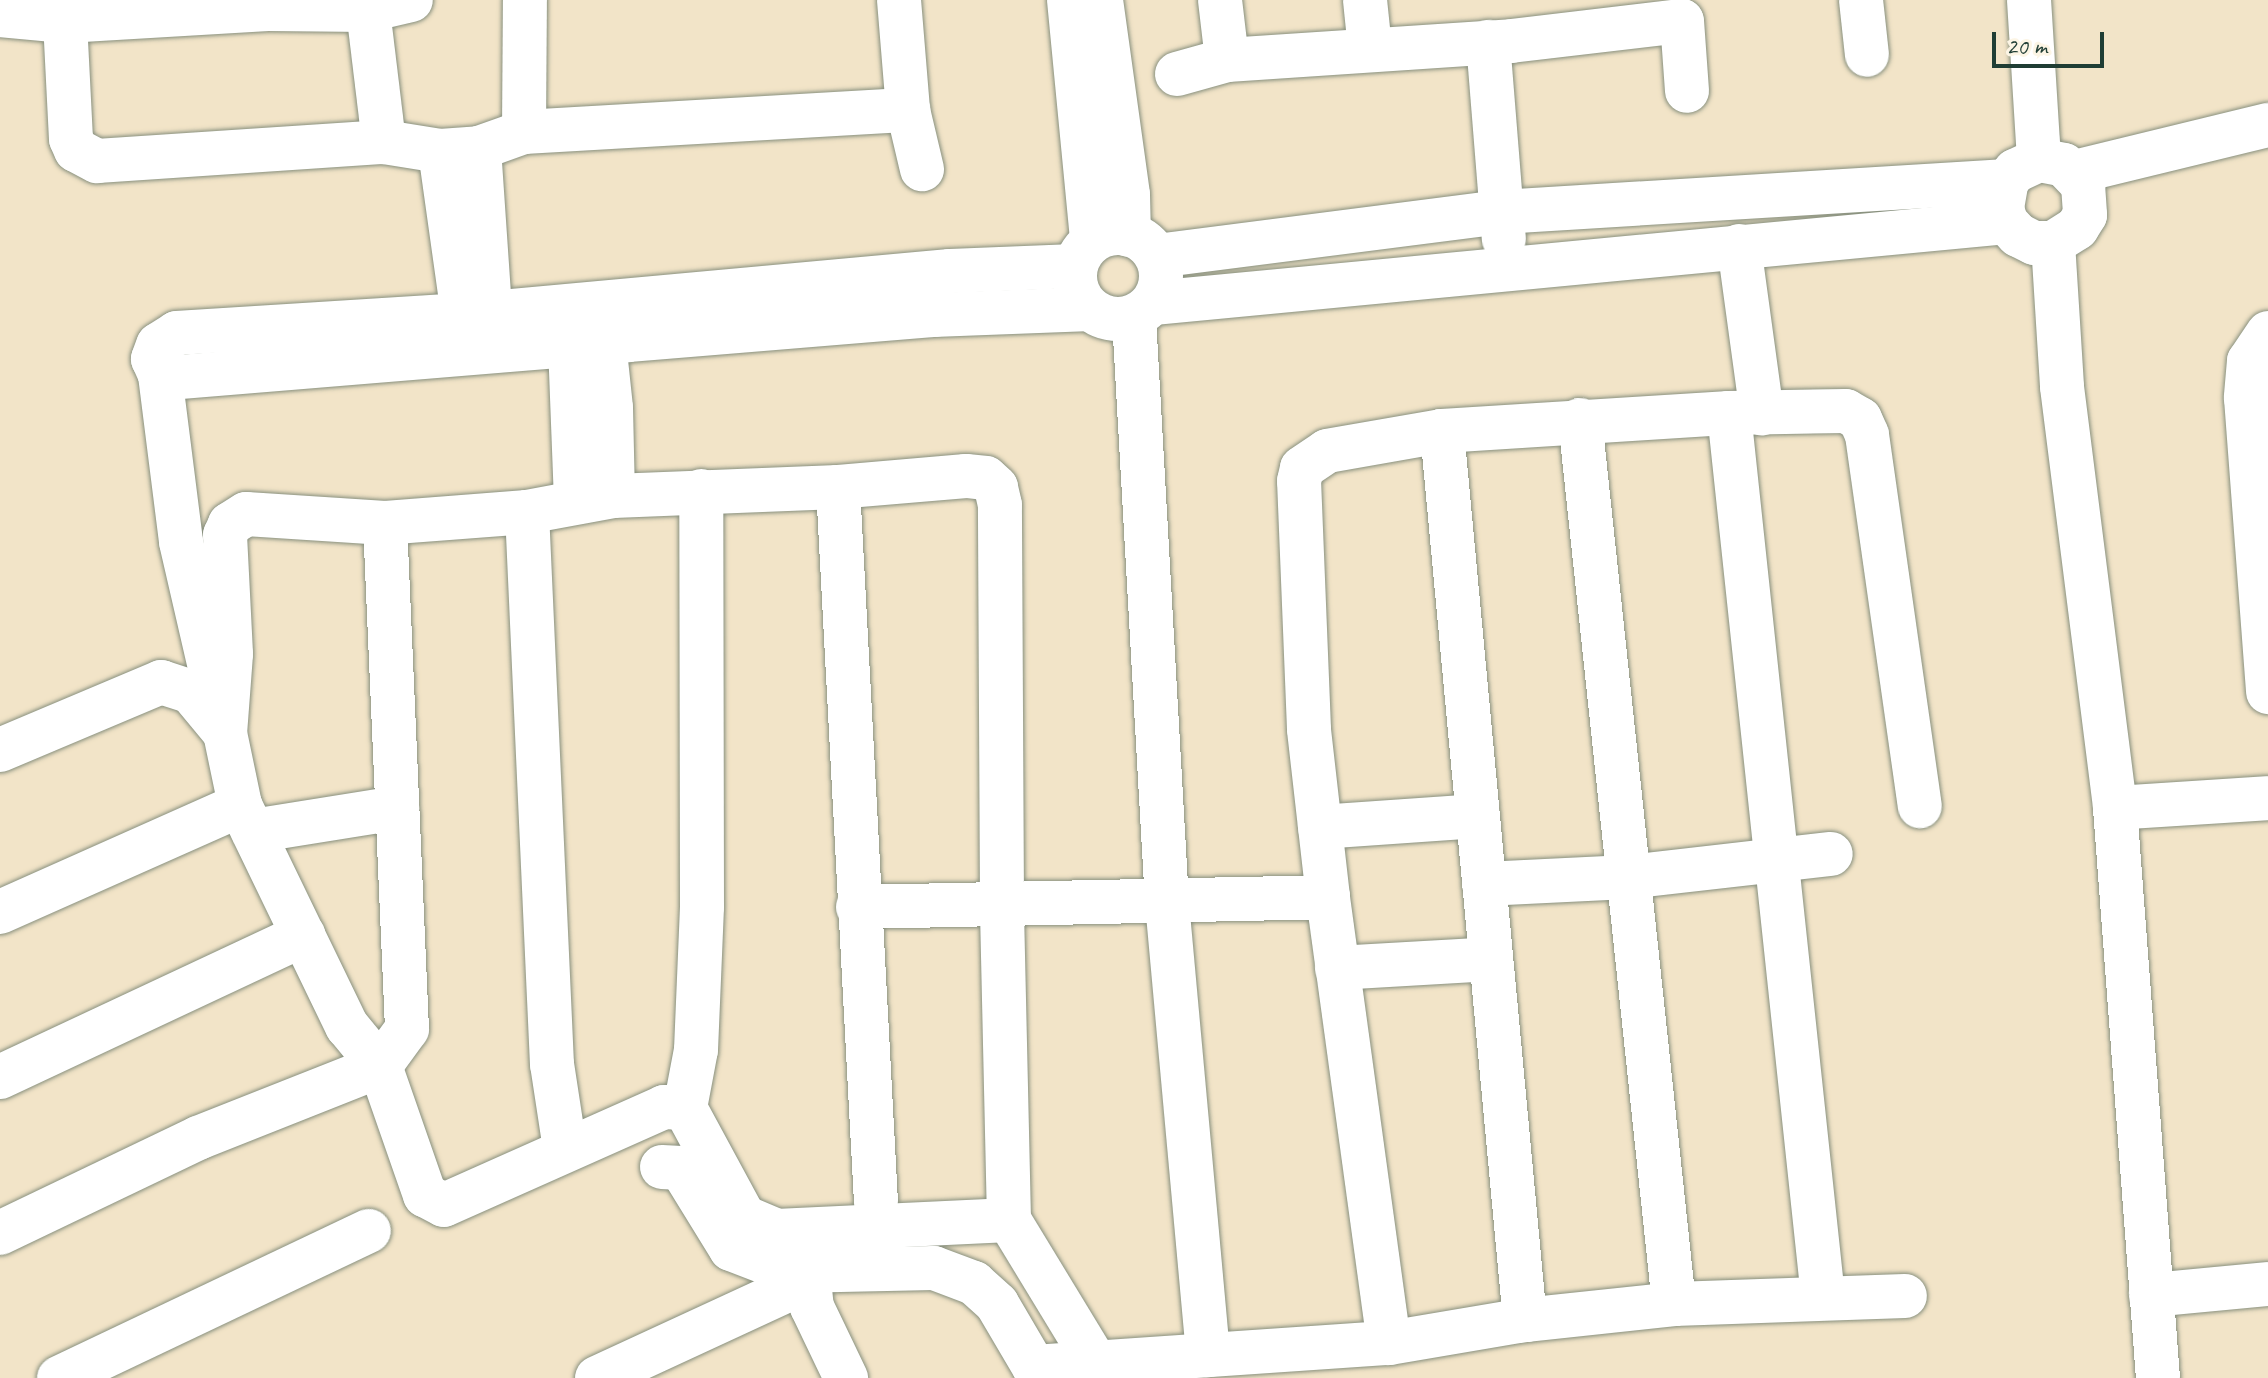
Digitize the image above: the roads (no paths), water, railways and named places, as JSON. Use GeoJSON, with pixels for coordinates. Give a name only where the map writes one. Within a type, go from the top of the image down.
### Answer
{"type":"FeatureCollection","features":[{"type":"Feature","properties":{"kind":"street"},"geometry":{"type":"LineString","coordinates":[[0,15],[65,21],[127,7],[268,5],[368,10],[411,0]]}},
{"type":"Feature","properties":{"kind":"street"},"geometry":{"type":"LineString","coordinates":[[524,132],[525,0]]}},
{"type":"Feature","properties":{"kind":"street"},"geometry":{"type":"LineString","coordinates":[[899,0],[908,110],[922,169]]}},
{"type":"Feature","properties":{"kind":"street"},"geometry":{"type":"LineString","coordinates":[[1069,0],[1113,249],[1162,280],[1144,310],[1167,903],[1208,1355]]}},
{"type":"Feature","properties":{"kind":"street"},"geometry":{"type":"LineString","coordinates":[[1101,0],[1128,195],[1113,249],[1076,290],[1089,309],[1110,320],[1144,310],[1522,266],[1739,246],[2032,184],[2268,125]]}},
{"type":"Feature","properties":{"kind":"street"},"geometry":{"type":"LineString","coordinates":[[1220,0],[1227,60]]}},
{"type":"Feature","properties":{"kind":"street"},"geometry":{"type":"LineString","coordinates":[[1365,0],[1370,48]]}},
{"type":"Feature","properties":{"kind":"street"},"geometry":{"type":"LineString","coordinates":[[1861,0],[1867,55]]}},
{"type":"Feature","properties":{"kind":"street"},"geometry":{"type":"LineString","coordinates":[[685,1108],[664,1107],[444,1205],[433,1202],[425,1195],[380,1066],[347,1026],[246,818],[181,542],[160,375],[168,378],[478,333],[1113,249],[1518,211],[2032,184],[2087,199],[2085,215],[2067,238],[2053,243],[2034,243],[2018,235],[2032,184],[2029,0]]}},
{"type":"Feature","properties":{"kind":"street"},"geometry":{"type":"LineString","coordinates":[[368,10],[384,142]]}},
{"type":"Feature","properties":{"kind":"street"},"geometry":{"type":"LineString","coordinates":[[1177,74],[1227,60],[1370,48],[1681,11],[1687,91]]}},
{"type":"Feature","properties":{"kind":"street"},"geometry":{"type":"LineString","coordinates":[[65,21],[71,139],[76,150],[89,160],[384,142],[459,149],[524,132],[908,110]]}},
{"type":"Feature","properties":{"kind":"street"},"geometry":{"type":"LineString","coordinates":[[1508,30],[1522,266]]}},
{"type":"Feature","properties":{"kind":"street"},"geometry":{"type":"LineString","coordinates":[[459,149],[478,333]]}},
{"type":"Feature","properties":{"kind":"street"},"geometry":{"type":"LineString","coordinates":[[2053,243],[2062,387],[2115,808],[2158,1378]]}},
{"type":"Feature","properties":{"kind":"street"},"geometry":{"type":"LineString","coordinates":[[1739,246],[1746,413],[1777,861],[1823,1297]]}},
{"type":"Feature","properties":{"kind":"street"},"geometry":{"type":"LineString","coordinates":[[478,333],[587,343],[935,315],[1089,309]]}},
{"type":"Feature","properties":{"kind":"street"},"geometry":{"type":"LineString","coordinates":[[2268,333],[2249,361],[2246,398],[2268,692]]}},
{"type":"Feature","properties":{"kind":"street"},"geometry":{"type":"LineString","coordinates":[[587,343],[611,408],[594,499]]}},
{"type":"Feature","properties":{"kind":"street"},"geometry":{"type":"LineString","coordinates":[[1389,1343],[1337,968],[1309,729],[1299,473],[1307,463],[1327,451],[1442,431],[1580,420],[1846,411],[1860,419],[1867,435],[1920,806]]}},
{"type":"Feature","properties":{"kind":"street"},"geometry":{"type":"LineString","coordinates":[[1580,420],[1674,1304]]}},
{"type":"Feature","properties":{"kind":"street"},"geometry":{"type":"LineString","coordinates":[[1442,431],[1525,1320]]}},
{"type":"Feature","properties":{"kind":"street"},"geometry":{"type":"LineString","coordinates":[[225,733],[231,654],[225,535],[230,524],[246,514],[385,523],[527,512],[594,499],[701,491],[838,487],[966,476],[986,478],[996,487],[1000,505],[1002,903],[1009,1220],[1096,1363]]}},
{"type":"Feature","properties":{"kind":"street"},"geometry":{"type":"LineString","coordinates":[[838,487],[876,1202]]}},
{"type":"Feature","properties":{"kind":"street"},"geometry":{"type":"LineString","coordinates":[[701,491],[702,907],[696,1050],[685,1108],[744,1217],[777,1231],[1009,1220]]}},
{"type":"Feature","properties":{"kind":"street"},"geometry":{"type":"LineString","coordinates":[[527,512],[552,1064],[565,1149]]}},
{"type":"Feature","properties":{"kind":"street"},"geometry":{"type":"LineString","coordinates":[[0,1233],[198,1138],[380,1066],[407,1029],[385,523]]}},
{"type":"Feature","properties":{"kind":"street"},"geometry":{"type":"LineString","coordinates":[[0,750],[161,682],[191,692],[225,733]]}},
{"type":"Feature","properties":{"kind":"street"},"geometry":{"type":"LineString","coordinates":[[2115,808],[2268,798]]}},
{"type":"Feature","properties":{"kind":"street"},"geometry":{"type":"LineString","coordinates":[[0,912],[246,818],[397,808]]}},
{"type":"Feature","properties":{"kind":"street"},"geometry":{"type":"LineString","coordinates":[[1320,827],[1478,816]]}},
{"type":"Feature","properties":{"kind":"street"},"geometry":{"type":"LineString","coordinates":[[1484,884],[1628,877],[1831,854]]}},
{"type":"Feature","properties":{"kind":"street"},"geometry":{"type":"LineString","coordinates":[[858,907],[1167,903],[1328,897]]}},
{"type":"Feature","properties":{"kind":"street"},"geometry":{"type":"LineString","coordinates":[[0,1077],[303,935]]}},
{"type":"Feature","properties":{"kind":"street"},"geometry":{"type":"LineString","coordinates":[[1337,968],[1491,959]]}},
{"type":"Feature","properties":{"kind":"street"},"geometry":{"type":"LineString","coordinates":[[662,1167],[681,1168],[731,1249],[811,1275],[934,1268],[974,1283],[997,1304],[1034,1367],[1208,1355],[1302,1363],[1389,1343],[1525,1320],[1674,1304],[1905,1296]]}},
{"type":"Feature","properties":{"kind":"street"},"geometry":{"type":"LineString","coordinates":[[59,1378],[369,1231]]}},
{"type":"Feature","properties":{"kind":"street"},"geometry":{"type":"LineString","coordinates":[[597,1378],[811,1275]]}},
{"type":"Feature","properties":{"kind":"street"},"geometry":{"type":"LineString","coordinates":[[811,1275],[812,1307],[846,1378]]}},
{"type":"Feature","properties":{"kind":"street"},"geometry":{"type":"LineString","coordinates":[[2151,1295],[2268,1284]]}}]}
